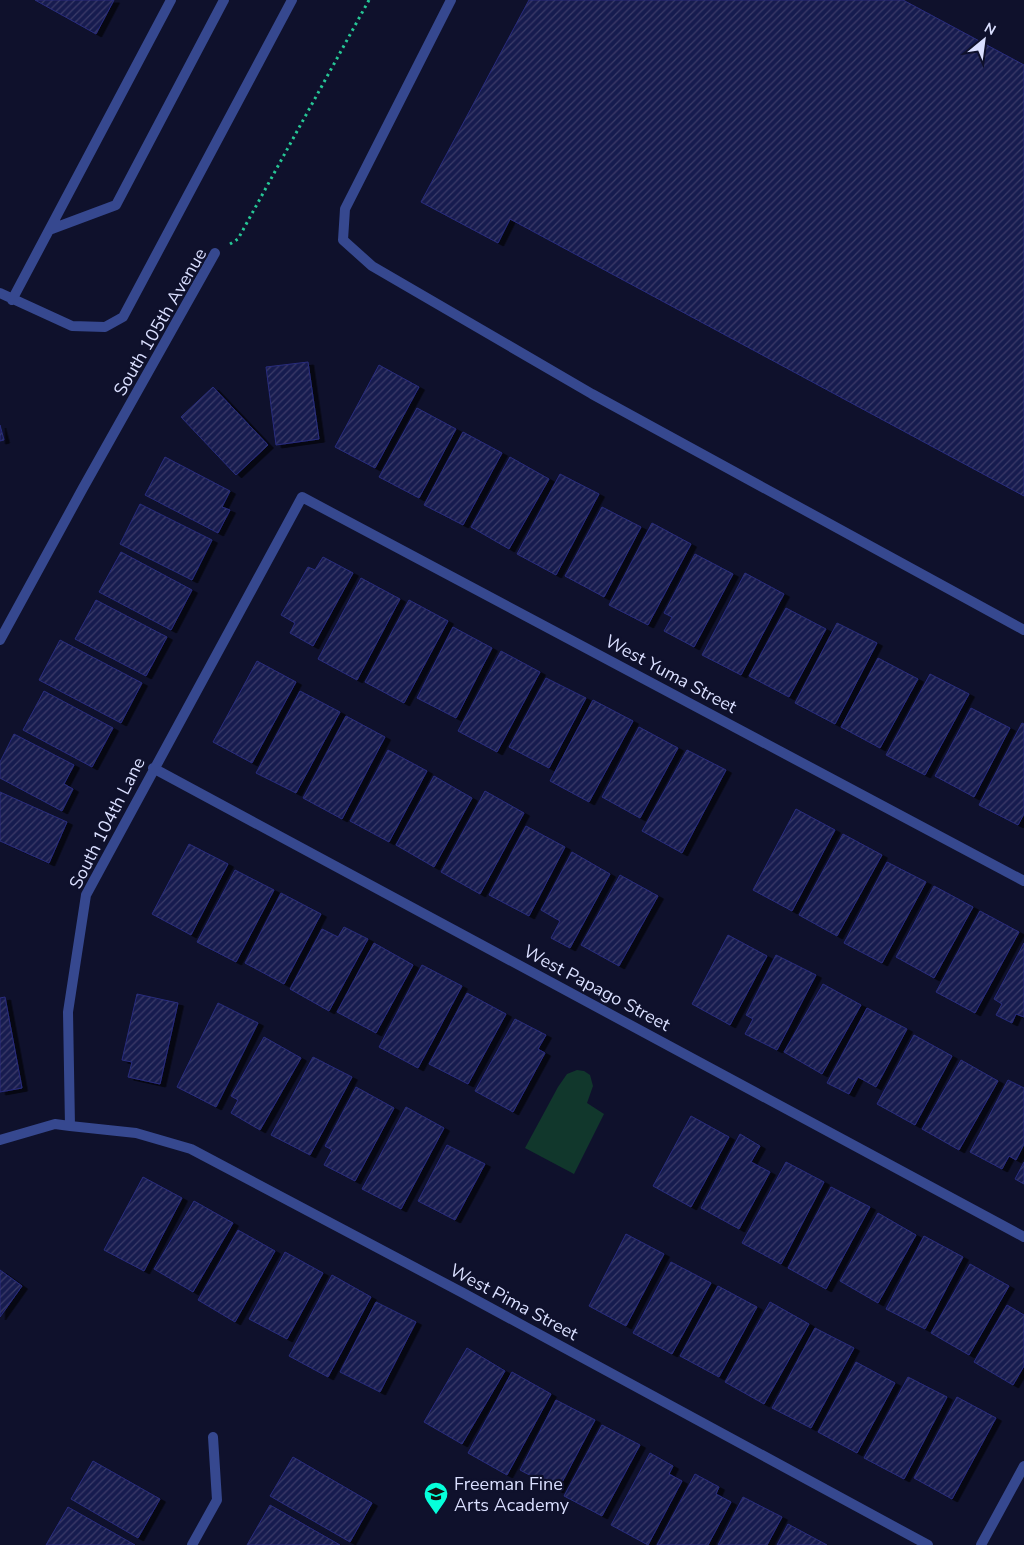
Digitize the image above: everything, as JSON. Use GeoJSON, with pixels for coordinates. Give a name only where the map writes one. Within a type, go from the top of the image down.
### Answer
{"type":"FeatureCollection","features":[{"type":"Feature","properties":{"kind":"street"},"geometry":{"type":"LineString","coordinates":[[12,300],[171,0]]}},
{"type":"Feature","properties":{"kind":"street"},"geometry":{"type":"LineString","coordinates":[[49,230],[116,205],[224,0]]}},
{"type":"Feature","properties":{"kind":"street"},"geometry":{"type":"LineString","coordinates":[[0,293],[72,326],[105,327],[123,317],[292,0]]}},
{"type":"Feature","properties":{"kind":"street"},"geometry":{"type":"LineString","coordinates":[[451,0],[345,209],[343,240],[372,266],[592,394],[1024,630]]}},
{"type":"Feature","properties":{"kind":"street","name":"South 105th Avenue"},"geometry":{"type":"LineString","coordinates":[[0,640],[215,253]]}},
{"type":"Feature","properties":{"kind":"street","name":"South 104th Lane"},"geometry":{"type":"LineString","coordinates":[[70,1126],[68,1012],[86,895],[153,768],[302,497]]}},
{"type":"Feature","properties":{"kind":"street","name":"West Yuma Street"},"geometry":{"type":"LineString","coordinates":[[302,497],[1024,881]]}},
{"type":"Feature","properties":{"kind":"street","name":"West Papago Street"},"geometry":{"type":"LineString","coordinates":[[153,768],[1024,1237]]}},
{"type":"Feature","properties":{"kind":"street"},"geometry":{"type":"LineString","coordinates":[[0,1140],[55,1124],[70,1126]]}},
{"type":"Feature","properties":{"kind":"street","name":"West Pima Street"},"geometry":{"type":"LineString","coordinates":[[70,1126],[136,1133],[191,1149],[463,1293],[928,1545]]}},
{"type":"Feature","properties":{"kind":"street"},"geometry":{"type":"LineString","coordinates":[[192,1545],[217,1500],[213,1436]]}},
{"type":"Feature","properties":{"kind":"street"},"geometry":{"type":"LineString","coordinates":[[982,1545],[1024,1466]]}},
{"type":"Feature","properties":{"kind":"path","name":"South 105th Avenue"},"geometry":{"type":"LineString","coordinates":[[215,253],[238,239],[369,0]]}},
{"type":"Feature","properties":{"kind":"green space"},"geometry":{"type":"Polygon","coordinates":[[[577,1070],[584,1071],[590,1075],[593,1086],[587,1103],[604,1114],[574,1174],[525,1148],[558,1087],[567,1074],[577,1070]]]}},
{"type":"Feature","properties":{"kind":"building"},"geometry":{"type":"Polygon","coordinates":[[[35,0],[114,0],[96,34],[35,0]]]}},
{"type":"Feature","properties":{"kind":"building"},"geometry":{"type":"Polygon","coordinates":[[[529,0],[903,0],[1024,65],[1024,496],[510,219],[498,243],[421,202],[529,0]]]}},
{"type":"Feature","properties":{"kind":"building"},"geometry":{"type":"Polygon","coordinates":[[[308,362],[319,439],[276,445],[266,367],[308,362]]]}},
{"type":"Feature","properties":{"kind":"building"},"geometry":{"type":"Polygon","coordinates":[[[379,365],[419,387],[375,468],[335,447],[379,365]]]}},
{"type":"Feature","properties":{"kind":"building"},"geometry":{"type":"Polygon","coordinates":[[[213,387],[268,445],[236,475],[181,417],[213,387]]]}},
{"type":"Feature","properties":{"kind":"building"},"geometry":{"type":"Polygon","coordinates":[[[417,408],[456,429],[419,498],[379,477],[417,408]]]}},
{"type":"Feature","properties":{"kind":"building"},"geometry":{"type":"Polygon","coordinates":[[[0,425],[4,440],[0,441],[0,425]]]}},
{"type":"Feature","properties":{"kind":"building"},"geometry":{"type":"Polygon","coordinates":[[[463,432],[502,453],[463,525],[424,505],[463,432]]]}},
{"type":"Feature","properties":{"kind":"building"},"geometry":{"type":"Polygon","coordinates":[[[165,457],[230,491],[222,507],[230,510],[218,533],[145,495],[165,457]]]}},
{"type":"Feature","properties":{"kind":"building"},"geometry":{"type":"Polygon","coordinates":[[[510,457],[549,479],[509,549],[471,527],[510,457]]]}},
{"type":"Feature","properties":{"kind":"building"},"geometry":{"type":"Polygon","coordinates":[[[560,474],[599,494],[556,575],[517,554],[560,474]]]}},
{"type":"Feature","properties":{"kind":"building"},"geometry":{"type":"Polygon","coordinates":[[[140,504],[212,540],[192,580],[120,544],[140,504]]]}},
{"type":"Feature","properties":{"kind":"building"},"geometry":{"type":"Polygon","coordinates":[[[602,507],[641,527],[604,597],[565,576],[602,507]]]}},
{"type":"Feature","properties":{"kind":"building"},"geometry":{"type":"Polygon","coordinates":[[[652,523],[691,544],[648,625],[609,605],[652,523]]]}},
{"type":"Feature","properties":{"kind":"building"},"geometry":{"type":"Polygon","coordinates":[[[121,552],[192,590],[171,630],[99,592],[121,552]]]}},
{"type":"Feature","properties":{"kind":"building"},"geometry":{"type":"Polygon","coordinates":[[[695,554],[733,574],[694,647],[664,631],[672,617],[664,613],[695,554]]]}},
{"type":"Feature","properties":{"kind":"building"},"geometry":{"type":"Polygon","coordinates":[[[323,557],[353,573],[313,646],[290,633],[295,623],[281,615],[308,567],[315,570],[323,557]]]}},
{"type":"Feature","properties":{"kind":"building"},"geometry":{"type":"Polygon","coordinates":[[[745,573],[784,594],[741,675],[702,655],[745,573]]]}},
{"type":"Feature","properties":{"kind":"building"},"geometry":{"type":"Polygon","coordinates":[[[361,578],[400,599],[357,680],[318,659],[361,578]]]}},
{"type":"Feature","properties":{"kind":"building"},"geometry":{"type":"Polygon","coordinates":[[[96,600],[167,637],[146,676],[75,639],[96,600]]]}},
{"type":"Feature","properties":{"kind":"building"},"geometry":{"type":"Polygon","coordinates":[[[409,600],[448,621],[404,703],[365,682],[409,600]]]}},
{"type":"Feature","properties":{"kind":"building"},"geometry":{"type":"Polygon","coordinates":[[[786,608],[826,629],[789,697],[749,676],[786,608]]]}},
{"type":"Feature","properties":{"kind":"building"},"geometry":{"type":"Polygon","coordinates":[[[837,623],[877,643],[835,724],[795,703],[837,623]]]}},
{"type":"Feature","properties":{"kind":"building"},"geometry":{"type":"Polygon","coordinates":[[[453,627],[492,648],[456,718],[417,698],[453,627]]]}},
{"type":"Feature","properties":{"kind":"building"},"geometry":{"type":"Polygon","coordinates":[[[60,640],[142,683],[121,723],[39,680],[60,640]]]}},
{"type":"Feature","properties":{"kind":"building"},"geometry":{"type":"Polygon","coordinates":[[[501,651],[540,672],[497,752],[458,731],[501,651]]]}},
{"type":"Feature","properties":{"kind":"building"},"geometry":{"type":"Polygon","coordinates":[[[878,658],[918,679],[880,748],[841,727],[878,658]]]}},
{"type":"Feature","properties":{"kind":"building"},"geometry":{"type":"Polygon","coordinates":[[[257,661],[296,682],[252,763],[213,742],[257,661]]]}},
{"type":"Feature","properties":{"kind":"building"},"geometry":{"type":"Polygon","coordinates":[[[930,674],[969,694],[925,775],[886,755],[930,674]]]}},
{"type":"Feature","properties":{"kind":"building"},"geometry":{"type":"Polygon","coordinates":[[[546,678],[586,698],[549,768],[509,747],[546,678]]]}},
{"type":"Feature","properties":{"kind":"building"},"geometry":{"type":"Polygon","coordinates":[[[44,691],[113,728],[92,767],[23,730],[44,691]]]}},
{"type":"Feature","properties":{"kind":"building"},"geometry":{"type":"Polygon","coordinates":[[[300,691],[340,712],[296,793],[256,773],[300,691]]]}},
{"type":"Feature","properties":{"kind":"building"},"geometry":{"type":"Polygon","coordinates":[[[593,700],[633,721],[589,802],[550,781],[593,700]]]}},
{"type":"Feature","properties":{"kind":"building"},"geometry":{"type":"Polygon","coordinates":[[[971,708],[1010,728],[974,797],[935,776],[971,708]]]}},
{"type":"Feature","properties":{"kind":"building"},"geometry":{"type":"Polygon","coordinates":[[[346,716],[385,737],[342,819],[303,798],[346,716]]]}},
{"type":"Feature","properties":{"kind":"building"},"geometry":{"type":"Polygon","coordinates":[[[1022,723],[1024,724],[1024,814],[1018,825],[979,805],[1022,723]]]}},
{"type":"Feature","properties":{"kind":"building"},"geometry":{"type":"Polygon","coordinates":[[[639,727],[678,748],[640,818],[602,797],[639,727]]]}},
{"type":"Feature","properties":{"kind":"building"},"geometry":{"type":"Polygon","coordinates":[[[14,734],[74,765],[64,784],[73,789],[62,811],[0,778],[0,762],[14,734]]]}},
{"type":"Feature","properties":{"kind":"building"},"geometry":{"type":"Polygon","coordinates":[[[388,750],[427,771],[389,842],[350,821],[388,750]]]}},
{"type":"Feature","properties":{"kind":"building"},"geometry":{"type":"Polygon","coordinates":[[[687,750],[726,770],[682,853],[642,831],[687,750]]]}},
{"type":"Feature","properties":{"kind":"building"},"geometry":{"type":"Polygon","coordinates":[[[434,776],[472,798],[434,867],[396,845],[434,776]]]}},
{"type":"Feature","properties":{"kind":"building"},"geometry":{"type":"Polygon","coordinates":[[[485,791],[524,813],[480,894],[441,872],[485,791]]]}},
{"type":"Feature","properties":{"kind":"building"},"geometry":{"type":"Polygon","coordinates":[[[0,792],[67,822],[49,863],[0,841],[0,792]]]}},
{"type":"Feature","properties":{"kind":"building"},"geometry":{"type":"Polygon","coordinates":[[[796,809],[835,830],[792,911],[753,890],[796,809]]]}},
{"type":"Feature","properties":{"kind":"building"},"geometry":{"type":"Polygon","coordinates":[[[526,826],[565,847],[529,916],[489,895],[526,826]]]}},
{"type":"Feature","properties":{"kind":"building"},"geometry":{"type":"Polygon","coordinates":[[[843,834],[882,855],[837,936],[799,915],[843,834]]]}},
{"type":"Feature","properties":{"kind":"building"},"geometry":{"type":"Polygon","coordinates":[[[189,844],[228,864],[191,935],[152,914],[189,844]]]}},
{"type":"Feature","properties":{"kind":"building"},"geometry":{"type":"Polygon","coordinates":[[[572,852],[610,874],[570,948],[551,938],[560,921],[541,910],[572,852]]]}},
{"type":"Feature","properties":{"kind":"building"},"geometry":{"type":"Polygon","coordinates":[[[887,862],[926,882],[882,963],[844,943],[887,862]]]}},
{"type":"Feature","properties":{"kind":"building"},"geometry":{"type":"Polygon","coordinates":[[[235,870],[274,890],[236,962],[197,942],[235,870]]]}},
{"type":"Feature","properties":{"kind":"building"},"geometry":{"type":"Polygon","coordinates":[[[620,875],[658,896],[619,966],[581,945],[620,875]]]}},
{"type":"Feature","properties":{"kind":"building"},"geometry":{"type":"Polygon","coordinates":[[[934,886],[973,907],[934,978],[896,957],[934,886]]]}},
{"type":"Feature","properties":{"kind":"building"},"geometry":{"type":"Polygon","coordinates":[[[281,893],[321,914],[284,984],[245,963],[281,893]]]}},
{"type":"Feature","properties":{"kind":"building"},"geometry":{"type":"Polygon","coordinates":[[[980,911],[1019,932],[975,1013],[936,992],[980,911]]]}},
{"type":"Feature","properties":{"kind":"building"},"geometry":{"type":"Polygon","coordinates":[[[344,927],[368,939],[329,1011],[290,989],[322,929],[338,937],[344,927]]]}},
{"type":"Feature","properties":{"kind":"building"},"geometry":{"type":"Polygon","coordinates":[[[728,935],[767,956],[730,1025],[692,1004],[728,935]]]}},
{"type":"Feature","properties":{"kind":"building"},"geometry":{"type":"Polygon","coordinates":[[[374,943],[413,965],[376,1033],[337,1012],[374,943]]]}},
{"type":"Feature","properties":{"kind":"building"},"geometry":{"type":"Polygon","coordinates":[[[1024,943],[1024,1017],[1016,1014],[1012,1023],[996,1015],[1002,1004],[994,999],[1024,943]]]}},
{"type":"Feature","properties":{"kind":"building"},"geometry":{"type":"Polygon","coordinates":[[[776,955],[816,975],[777,1050],[745,1034],[753,1019],[746,1015],[776,955]]]}},
{"type":"Feature","properties":{"kind":"building"},"geometry":{"type":"Polygon","coordinates":[[[422,965],[462,986],[418,1068],[379,1047],[422,965]]]}},
{"type":"Feature","properties":{"kind":"building"},"geometry":{"type":"Polygon","coordinates":[[[823,984],[861,1005],[822,1074],[784,1052],[823,984]]]}},
{"type":"Feature","properties":{"kind":"building"},"geometry":{"type":"Polygon","coordinates":[[[467,993],[506,1014],[468,1084],[429,1064],[467,993]]]}},
{"type":"Feature","properties":{"kind":"building"},"geometry":{"type":"Polygon","coordinates":[[[137,994],[178,1003],[160,1084],[128,1077],[132,1062],[122,1060],[137,994]]]}},
{"type":"Feature","properties":{"kind":"building"},"geometry":{"type":"Polygon","coordinates":[[[5,997],[22,1088],[0,1092],[0,998],[5,997]]]}},
{"type":"Feature","properties":{"kind":"building"},"geometry":{"type":"Polygon","coordinates":[[[218,1003],[258,1023],[216,1107],[177,1087],[218,1003]]]}},
{"type":"Feature","properties":{"kind":"building"},"geometry":{"type":"Polygon","coordinates":[[[867,1008],[907,1029],[876,1087],[858,1077],[849,1094],[827,1083],[867,1008]]]}},
{"type":"Feature","properties":{"kind":"building"},"geometry":{"type":"Polygon","coordinates":[[[515,1019],[546,1035],[538,1049],[545,1053],[513,1112],[475,1091],[515,1019]]]}},
{"type":"Feature","properties":{"kind":"building"},"geometry":{"type":"Polygon","coordinates":[[[914,1035],[952,1056],[915,1125],[877,1104],[914,1035]]]}},
{"type":"Feature","properties":{"kind":"building"},"geometry":{"type":"Polygon","coordinates":[[[264,1037],[301,1058],[260,1130],[231,1113],[238,1100],[231,1096],[264,1037]]]}},
{"type":"Feature","properties":{"kind":"building"},"geometry":{"type":"Polygon","coordinates":[[[313,1057],[352,1077],[310,1155],[271,1135],[313,1057]]]}},
{"type":"Feature","properties":{"kind":"building"},"geometry":{"type":"Polygon","coordinates":[[[961,1060],[998,1081],[959,1150],[922,1129],[961,1060]]]}},
{"type":"Feature","properties":{"kind":"building"},"geometry":{"type":"Polygon","coordinates":[[[1008,1080],[1024,1088],[1024,1144],[1016,1160],[1009,1156],[1002,1169],[970,1152],[1008,1080]]]}},
{"type":"Feature","properties":{"kind":"building"},"geometry":{"type":"Polygon","coordinates":[[[356,1087],[394,1108],[355,1181],[324,1165],[332,1150],[325,1146],[356,1087]]]}},
{"type":"Feature","properties":{"kind":"building"},"geometry":{"type":"Polygon","coordinates":[[[406,1107],[444,1128],[401,1209],[362,1189],[406,1107]]]}},
{"type":"Feature","properties":{"kind":"building"},"geometry":{"type":"Polygon","coordinates":[[[691,1116],[729,1137],[691,1207],[653,1186],[691,1116]]]}},
{"type":"Feature","properties":{"kind":"building"},"geometry":{"type":"Polygon","coordinates":[[[740,1134],[760,1146],[751,1162],[770,1172],[739,1229],[701,1208],[740,1134]]]}},
{"type":"Feature","properties":{"kind":"building"},"geometry":{"type":"Polygon","coordinates":[[[447,1145],[485,1164],[455,1220],[418,1201],[447,1145]]]}},
{"type":"Feature","properties":{"kind":"building"},"geometry":{"type":"Polygon","coordinates":[[[786,1162],[824,1182],[781,1264],[742,1243],[786,1162]]]}},
{"type":"Feature","properties":{"kind":"building"},"geometry":{"type":"Polygon","coordinates":[[[1024,1162],[1024,1184],[1015,1179],[1024,1162]]]}},
{"type":"Feature","properties":{"kind":"building"},"geometry":{"type":"Polygon","coordinates":[[[143,1177],[182,1198],[144,1271],[104,1250],[143,1177]]]}},
{"type":"Feature","properties":{"kind":"building"},"geometry":{"type":"Polygon","coordinates":[[[831,1187],[870,1207],[826,1289],[788,1268],[831,1187]]]}},
{"type":"Feature","properties":{"kind":"building"},"geometry":{"type":"Polygon","coordinates":[[[194,1201],[233,1223],[193,1292],[154,1269],[194,1201]]]}},
{"type":"Feature","properties":{"kind":"building"},"geometry":{"type":"Polygon","coordinates":[[[878,1213],[916,1235],[878,1303],[840,1281],[878,1213]]]}},
{"type":"Feature","properties":{"kind":"building"},"geometry":{"type":"Polygon","coordinates":[[[238,1230],[275,1251],[235,1322],[198,1300],[238,1230]]]}},
{"type":"Feature","properties":{"kind":"building"},"geometry":{"type":"Polygon","coordinates":[[[626,1234],[664,1254],[626,1326],[589,1306],[626,1234]]]}},
{"type":"Feature","properties":{"kind":"building"},"geometry":{"type":"Polygon","coordinates":[[[924,1236],[963,1257],[925,1329],[886,1309],[924,1236]]]}},
{"type":"Feature","properties":{"kind":"building"},"geometry":{"type":"Polygon","coordinates":[[[285,1252],[323,1273],[287,1339],[249,1319],[285,1252]]]}},
{"type":"Feature","properties":{"kind":"building"},"geometry":{"type":"Polygon","coordinates":[[[671,1262],[711,1283],[672,1354],[633,1333],[671,1262]]]}},
{"type":"Feature","properties":{"kind":"building"},"geometry":{"type":"Polygon","coordinates":[[[970,1264],[1009,1286],[969,1355],[931,1333],[970,1264]]]}},
{"type":"Feature","properties":{"kind":"building"},"geometry":{"type":"Polygon","coordinates":[[[0,1270],[22,1286],[0,1317],[0,1270]]]}},
{"type":"Feature","properties":{"kind":"building"},"geometry":{"type":"Polygon","coordinates":[[[332,1275],[371,1297],[328,1377],[289,1356],[332,1275]]]}},
{"type":"Feature","properties":{"kind":"building"},"geometry":{"type":"Polygon","coordinates":[[[718,1286],[757,1307],[719,1377],[680,1356],[718,1286]]]}},
{"type":"Feature","properties":{"kind":"building"},"geometry":{"type":"Polygon","coordinates":[[[376,1302],[416,1322],[380,1392],[340,1372],[376,1302]]]}},
{"type":"Feature","properties":{"kind":"building"},"geometry":{"type":"Polygon","coordinates":[[[770,1302],[809,1324],[764,1404],[725,1382],[770,1302]]]}},
{"type":"Feature","properties":{"kind":"building"},"geometry":{"type":"Polygon","coordinates":[[[1007,1305],[1024,1315],[1024,1366],[1013,1385],[974,1362],[1007,1305]]]}},
{"type":"Feature","properties":{"kind":"building"},"geometry":{"type":"Polygon","coordinates":[[[815,1328],[854,1348],[811,1428],[772,1408],[815,1328]]]}},
{"type":"Feature","properties":{"kind":"building"},"geometry":{"type":"Polygon","coordinates":[[[467,1348],[505,1371],[462,1444],[424,1422],[467,1348]]]}},
{"type":"Feature","properties":{"kind":"building"},"geometry":{"type":"Polygon","coordinates":[[[856,1362],[895,1383],[857,1453],[818,1432],[856,1362]]]}},
{"type":"Feature","properties":{"kind":"building"},"geometry":{"type":"Polygon","coordinates":[[[512,1372],[551,1394],[507,1475],[468,1453],[512,1372]]]}},
{"type":"Feature","properties":{"kind":"building"},"geometry":{"type":"Polygon","coordinates":[[[908,1377],[947,1397],[904,1479],[864,1458],[908,1377]]]}},
{"type":"Feature","properties":{"kind":"building"},"geometry":{"type":"Polygon","coordinates":[[[957,1397],[996,1418],[952,1499],[914,1478],[957,1397]]]}},
{"type":"Feature","properties":{"kind":"building"},"geometry":{"type":"Polygon","coordinates":[[[556,1400],[595,1420],[558,1490],[520,1470],[556,1400]]]}},
{"type":"Feature","properties":{"kind":"building"},"geometry":{"type":"Polygon","coordinates":[[[602,1425],[640,1445],[602,1516],[564,1496],[602,1425]]]}},
{"type":"Feature","properties":{"kind":"building"},"geometry":{"type":"Polygon","coordinates":[[[650,1453],[673,1466],[669,1474],[682,1481],[648,1545],[611,1525],[650,1453]]]}},
{"type":"Feature","properties":{"kind":"building"},"geometry":{"type":"Polygon","coordinates":[[[293,1457],[372,1503],[350,1542],[270,1496],[293,1457]]]}},
{"type":"Feature","properties":{"kind":"building"},"geometry":{"type":"Polygon","coordinates":[[[93,1461],[160,1499],[138,1538],[71,1499],[93,1461]]]}},
{"type":"Feature","properties":{"kind":"building"},"geometry":{"type":"Polygon","coordinates":[[[695,1474],[719,1487],[716,1494],[731,1502],[708,1545],[657,1545],[695,1474]]]}},
{"type":"Feature","properties":{"kind":"building"},"geometry":{"type":"Polygon","coordinates":[[[743,1497],[782,1517],[767,1545],[718,1545],[743,1497]]]}},
{"type":"Feature","properties":{"kind":"building"},"geometry":{"type":"Polygon","coordinates":[[[270,1505],[340,1545],[247,1545],[270,1505]]]}},
{"type":"Feature","properties":{"kind":"building"},"geometry":{"type":"Polygon","coordinates":[[[68,1507],[135,1545],[46,1545],[68,1507]]]}},
{"type":"Feature","properties":{"kind":"building"},"geometry":{"type":"Polygon","coordinates":[[[788,1524],[827,1545],[777,1545],[788,1524]]]}},
{"type":"Feature","properties":{"kind":"place","name":"Freeman Fine Arts Academy"},"geometry":{"type":"Point","coordinates":[436,1515]}}]}
